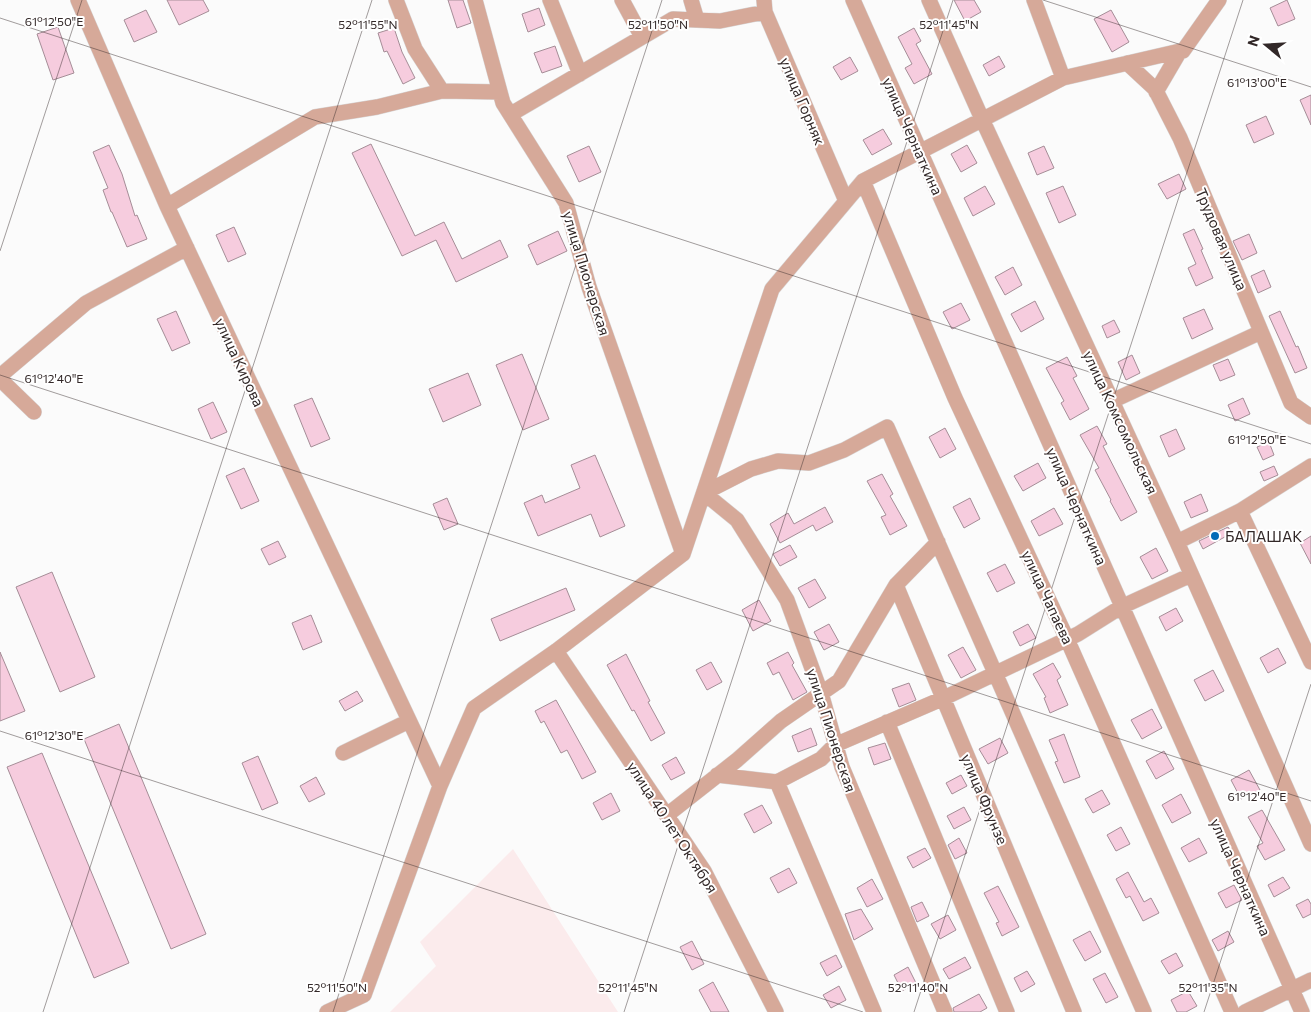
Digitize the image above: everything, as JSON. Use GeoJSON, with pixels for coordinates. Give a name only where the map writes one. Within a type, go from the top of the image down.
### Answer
{"type":"FeatureCollection","features":[{"type":"Feature","properties":{"kind":"street","name":"улица Кирова"},"geometry":{"type":"LineString","coordinates":[[78,0],[167,206],[440,786]]}},
{"type":"Feature","properties":{"kind":"street"},"geometry":{"type":"LineString","coordinates":[[396,0],[415,49],[442,91]]}},
{"type":"Feature","properties":{"kind":"street","name":"улица Пионерская"},"geometry":{"type":"LineString","coordinates":[[475,0],[504,103],[566,203],[590,286],[683,554]]}},
{"type":"Feature","properties":{"kind":"street"},"geometry":{"type":"LineString","coordinates":[[550,0],[580,74]]}},
{"type":"Feature","properties":{"kind":"street"},"geometry":{"type":"LineString","coordinates":[[622,0],[642,37]]}},
{"type":"Feature","properties":{"kind":"street"},"geometry":{"type":"LineString","coordinates":[[691,0],[697,20]]}},
{"type":"Feature","properties":{"kind":"street","name":"улица Чернаткина"},"geometry":{"type":"LineString","coordinates":[[853,0],[1302,1012]]}},
{"type":"Feature","properties":{"kind":"street","name":"улица Комсомольская"},"geometry":{"type":"LineString","coordinates":[[929,0],[1191,575],[1311,844]]}},
{"type":"Feature","properties":{"kind":"street"},"geometry":{"type":"LineString","coordinates":[[1034,0],[1063,78]]}},
{"type":"Feature","properties":{"kind":"street"},"geometry":{"type":"LineString","coordinates":[[1156,92],[1180,51],[1219,0]]}},
{"type":"Feature","properties":{"kind":"street"},"geometry":{"type":"LineString","coordinates":[[511,114],[673,19],[720,21],[765,6]]}},
{"type":"Feature","properties":{"kind":"street","name":"улица Горняк"},"geometry":{"type":"LineString","coordinates":[[765,6],[846,201]]}},
{"type":"Feature","properties":{"kind":"street"},"geometry":{"type":"LineString","coordinates":[[327,1012],[364,995],[440,786],[474,708],[556,651],[683,554],[772,289],[863,181],[1063,78],[1180,51]]}},
{"type":"Feature","properties":{"kind":"street","name":"Трудовая улица"},"geometry":{"type":"LineString","coordinates":[[1126,63],[1156,92],[1180,138],[1290,403],[1311,417]]}},
{"type":"Feature","properties":{"kind":"street"},"geometry":{"type":"LineString","coordinates":[[167,206],[315,116],[377,106],[442,91],[500,92]]}},
{"type":"Feature","properties":{"kind":"street","name":"улица Чапаева"},"geometry":{"type":"LineString","coordinates":[[863,181],[955,398],[1068,639],[1232,1012]]}},
{"type":"Feature","properties":{"kind":"street"},"geometry":{"type":"LineString","coordinates":[[34,412],[0,377],[86,303],[187,248]]}},
{"type":"Feature","properties":{"kind":"street"},"geometry":{"type":"LineString","coordinates":[[1112,401],[1261,332]]}},
{"type":"Feature","properties":{"kind":"street"},"geometry":{"type":"LineString","coordinates":[[704,492],[751,469],[778,461],[809,463],[844,450],[887,427],[1144,1012]]}},
{"type":"Feature","properties":{"kind":"street"},"geometry":{"type":"LineString","coordinates":[[1176,542],[1240,511],[1311,466]]}},
{"type":"Feature","properties":{"kind":"street","name":"улица Пионерская"},"geometry":{"type":"LineString","coordinates":[[704,492],[737,520],[786,600],[821,693],[842,767],[944,1012]]}},
{"type":"Feature","properties":{"kind":"street"},"geometry":{"type":"LineString","coordinates":[[1240,511],[1311,662]]}},
{"type":"Feature","properties":{"kind":"street"},"geometry":{"type":"LineString","coordinates":[[667,815],[781,722],[839,681],[896,585],[938,542]]}},
{"type":"Feature","properties":{"kind":"street"},"geometry":{"type":"LineString","coordinates":[[718,775],[778,782],[821,759],[836,745],[944,698],[1068,639],[1121,607],[1191,575]]}},
{"type":"Feature","properties":{"kind":"street","name":"улица Фрунзе"},"geometry":{"type":"LineString","coordinates":[[896,585],[1074,1012]]}},
{"type":"Feature","properties":{"kind":"street","name":"улица 40 лет Октября"},"geometry":{"type":"LineString","coordinates":[[556,651],[704,871],[776,1012]]}},
{"type":"Feature","properties":{"kind":"street"},"geometry":{"type":"LineString","coordinates":[[343,753],[409,721]]}},
{"type":"Feature","properties":{"kind":"street"},"geometry":{"type":"LineString","coordinates":[[887,722],[1007,1012]]}},
{"type":"Feature","properties":{"kind":"street"},"geometry":{"type":"LineString","coordinates":[[778,782],[874,1012]]}},
{"type":"Feature","properties":{"kind":"street"},"geometry":{"type":"LineString","coordinates":[[1245,1012],[1311,980]]}},
{"type":"Feature","properties":{"kind":"shaded area"},"geometry":{"type":"Polygon","coordinates":[[[513,849],[618,1012],[390,1012],[436,966],[420,942],[513,849]]]}},
{"type":"Feature","properties":{"kind":"building"},"geometry":{"type":"Polygon","coordinates":[[[167,0],[203,0],[209,11],[179,25],[167,0]]]}},
{"type":"Feature","properties":{"kind":"building"},"geometry":{"type":"Polygon","coordinates":[[[448,0],[463,0],[471,23],[457,28],[448,0]]]}},
{"type":"Feature","properties":{"kind":"building"},"geometry":{"type":"Polygon","coordinates":[[[954,0],[974,0],[981,12],[965,21],[954,0]]]}},
{"type":"Feature","properties":{"kind":"building"},"geometry":{"type":"Polygon","coordinates":[[[1287,0],[1295,19],[1278,26],[1270,8],[1287,0]]]}},
{"type":"Feature","properties":{"kind":"building"},"geometry":{"type":"Polygon","coordinates":[[[539,8],[545,25],[528,32],[522,14],[539,8]]]}},
{"type":"Feature","properties":{"kind":"building"},"geometry":{"type":"Polygon","coordinates":[[[146,10],[157,32],[134,42],[124,20],[146,10]]]}},
{"type":"Feature","properties":{"kind":"building"},"geometry":{"type":"Polygon","coordinates":[[[1111,10],[1129,42],[1112,52],[1094,19],[1111,10]]]}},
{"type":"Feature","properties":{"kind":"building"},"geometry":{"type":"Polygon","coordinates":[[[58,27],[74,73],[53,80],[37,34],[58,27]]]}},
{"type":"Feature","properties":{"kind":"building"},"geometry":{"type":"Polygon","coordinates":[[[394,28],[402,52],[415,78],[403,84],[387,51],[384,52],[378,33],[394,28]]]}},
{"type":"Feature","properties":{"kind":"building"},"geometry":{"type":"Polygon","coordinates":[[[914,28],[921,41],[916,44],[932,74],[914,84],[905,68],[912,64],[898,37],[914,28]]]}},
{"type":"Feature","properties":{"kind":"building"},"geometry":{"type":"Polygon","coordinates":[[[555,46],[562,66],[542,73],[534,53],[555,46]]]}},
{"type":"Feature","properties":{"kind":"building"},"geometry":{"type":"Polygon","coordinates":[[[999,56],[1005,67],[989,76],[983,65],[999,56]]]}},
{"type":"Feature","properties":{"kind":"building"},"geometry":{"type":"Polygon","coordinates":[[[850,57],[858,71],[841,80],[833,67],[850,57]]]}},
{"type":"Feature","properties":{"kind":"building"},"geometry":{"type":"Polygon","coordinates":[[[1311,95],[1311,125],[1300,100],[1311,95]]]}},
{"type":"Feature","properties":{"kind":"building"},"geometry":{"type":"Polygon","coordinates":[[[1266,116],[1274,134],[1254,143],[1246,125],[1266,116]]]}},
{"type":"Feature","properties":{"kind":"building"},"geometry":{"type":"Polygon","coordinates":[[[883,129],[892,144],[872,155],[863,140],[883,129]]]}},
{"type":"Feature","properties":{"kind":"building"},"geometry":{"type":"Polygon","coordinates":[[[371,144],[415,236],[444,222],[462,259],[500,240],[508,257],[456,282],[436,240],[402,256],[352,153],[371,144]]]}},
{"type":"Feature","properties":{"kind":"building"},"geometry":{"type":"Polygon","coordinates":[[[109,145],[122,174],[135,216],[137,215],[147,239],[127,247],[103,190],[108,188],[93,152],[109,145]]]}},
{"type":"Feature","properties":{"kind":"building"},"geometry":{"type":"Polygon","coordinates":[[[967,145],[977,163],[961,172],[951,154],[967,145]]]}},
{"type":"Feature","properties":{"kind":"building"},"geometry":{"type":"Polygon","coordinates":[[[589,146],[601,172],[579,182],[567,156],[589,146]]]}},
{"type":"Feature","properties":{"kind":"building"},"geometry":{"type":"Polygon","coordinates":[[[1044,146],[1054,168],[1037,175],[1028,153],[1044,146]]]}},
{"type":"Feature","properties":{"kind":"building"},"geometry":{"type":"Polygon","coordinates":[[[1179,174],[1186,189],[1167,199],[1158,184],[1179,174]]]}},
{"type":"Feature","properties":{"kind":"building"},"geometry":{"type":"Polygon","coordinates":[[[985,186],[995,204],[973,216],[964,198],[985,186]]]}},
{"type":"Feature","properties":{"kind":"building"},"geometry":{"type":"Polygon","coordinates":[[[1063,186],[1076,215],[1059,223],[1046,193],[1063,186]]]}},
{"type":"Feature","properties":{"kind":"building"},"geometry":{"type":"Polygon","coordinates":[[[234,227],[246,254],[228,262],[216,235],[234,227]]]}},
{"type":"Feature","properties":{"kind":"building"},"geometry":{"type":"Polygon","coordinates":[[[1194,229],[1213,278],[1196,286],[1188,268],[1196,264],[1183,234],[1194,229]]]}},
{"type":"Feature","properties":{"kind":"building"},"geometry":{"type":"Polygon","coordinates":[[[558,231],[567,251],[537,265],[528,245],[558,231]]]}},
{"type":"Feature","properties":{"kind":"building"},"geometry":{"type":"Polygon","coordinates":[[[1249,234],[1257,253],[1242,260],[1233,241],[1249,234]]]}},
{"type":"Feature","properties":{"kind":"building"},"geometry":{"type":"Polygon","coordinates":[[[1013,267],[1022,285],[1005,295],[995,277],[1013,267]]]}},
{"type":"Feature","properties":{"kind":"building"},"geometry":{"type":"Polygon","coordinates":[[[1264,270],[1271,287],[1258,293],[1251,276],[1264,270]]]}},
{"type":"Feature","properties":{"kind":"building"},"geometry":{"type":"Polygon","coordinates":[[[1035,301],[1044,319],[1021,332],[1011,314],[1035,301]]]}},
{"type":"Feature","properties":{"kind":"building"},"geometry":{"type":"Polygon","coordinates":[[[961,303],[970,320],[952,329],[943,312],[961,303]]]}},
{"type":"Feature","properties":{"kind":"building"},"geometry":{"type":"Polygon","coordinates":[[[1204,309],[1213,329],[1192,339],[1183,318],[1204,309]]]}},
{"type":"Feature","properties":{"kind":"building"},"geometry":{"type":"Polygon","coordinates":[[[176,311],[190,343],[172,351],[157,319],[176,311]]]}},
{"type":"Feature","properties":{"kind":"building"},"geometry":{"type":"Polygon","coordinates":[[[1280,311],[1307,368],[1295,373],[1269,316],[1280,311]]]}},
{"type":"Feature","properties":{"kind":"building"},"geometry":{"type":"Polygon","coordinates":[[[1114,320],[1120,332],[1107,338],[1102,326],[1114,320]]]}},
{"type":"Feature","properties":{"kind":"building"},"geometry":{"type":"Polygon","coordinates":[[[522,354],[549,419],[523,430],[496,365],[522,354]]]}},
{"type":"Feature","properties":{"kind":"building"},"geometry":{"type":"Polygon","coordinates":[[[1132,355],[1140,373],[1126,380],[1118,362],[1132,355]]]}},
{"type":"Feature","properties":{"kind":"building"},"geometry":{"type":"Polygon","coordinates":[[[1067,357],[1077,376],[1073,378],[1089,409],[1070,420],[1061,403],[1064,401],[1046,368],[1067,357]]]}},
{"type":"Feature","properties":{"kind":"building"},"geometry":{"type":"Polygon","coordinates":[[[1228,359],[1235,375],[1220,381],[1213,365],[1228,359]]]}},
{"type":"Feature","properties":{"kind":"building"},"geometry":{"type":"Polygon","coordinates":[[[468,373],[481,405],[443,422],[429,389],[468,373]]]}},
{"type":"Feature","properties":{"kind":"building"},"geometry":{"type":"Polygon","coordinates":[[[312,398],[330,439],[311,447],[294,405],[312,398]]]}},
{"type":"Feature","properties":{"kind":"building"},"geometry":{"type":"Polygon","coordinates":[[[1243,398],[1250,414],[1235,421],[1228,405],[1243,398]]]}},
{"type":"Feature","properties":{"kind":"building"},"geometry":{"type":"Polygon","coordinates":[[[213,402],[227,432],[211,439],[198,409],[213,402]]]}},
{"type":"Feature","properties":{"kind":"building"},"geometry":{"type":"Polygon","coordinates":[[[1097,426],[1107,444],[1103,446],[1137,512],[1121,521],[1095,470],[1099,468],[1080,435],[1097,426]]]}},
{"type":"Feature","properties":{"kind":"building"},"geometry":{"type":"Polygon","coordinates":[[[945,428],[956,449],[940,458],[929,437],[945,428]]]}},
{"type":"Feature","properties":{"kind":"building"},"geometry":{"type":"Polygon","coordinates":[[[1176,429],[1185,449],[1169,457],[1160,436],[1176,429]]]}},
{"type":"Feature","properties":{"kind":"building"},"geometry":{"type":"Polygon","coordinates":[[[1269,442],[1274,455],[1263,460],[1257,447],[1269,442]]]}},
{"type":"Feature","properties":{"kind":"building"},"geometry":{"type":"Polygon","coordinates":[[[595,455],[625,526],[600,537],[591,514],[538,536],[524,503],[542,495],[545,503],[580,488],[571,465],[595,455]]]}},
{"type":"Feature","properties":{"kind":"building"},"geometry":{"type":"Polygon","coordinates":[[[1038,463],[1046,478],[1023,491],[1014,476],[1038,463]]]}},
{"type":"Feature","properties":{"kind":"building"},"geometry":{"type":"Polygon","coordinates":[[[1274,466],[1278,475],[1264,481],[1260,472],[1274,466]]]}},
{"type":"Feature","properties":{"kind":"building"},"geometry":{"type":"Polygon","coordinates":[[[244,468],[259,501],[241,509],[226,476],[244,468]]]}},
{"type":"Feature","properties":{"kind":"building"},"geometry":{"type":"Polygon","coordinates":[[[882,474],[893,494],[890,496],[907,526],[890,535],[881,517],[886,515],[867,481],[882,474]]]}},
{"type":"Feature","properties":{"kind":"building"},"geometry":{"type":"Polygon","coordinates":[[[1201,494],[1208,511],[1191,518],[1184,502],[1201,494]]]}},
{"type":"Feature","properties":{"kind":"building"},"geometry":{"type":"Polygon","coordinates":[[[447,498],[458,524],[444,530],[433,504],[447,498]]]}},
{"type":"Feature","properties":{"kind":"building"},"geometry":{"type":"Polygon","coordinates":[[[970,498],[980,519],[964,528],[953,507],[970,498]]]}},
{"type":"Feature","properties":{"kind":"building"},"geometry":{"type":"Polygon","coordinates":[[[825,507],[833,522],[816,531],[813,525],[780,543],[770,524],[788,513],[794,524],[825,507]]]}},
{"type":"Feature","properties":{"kind":"building"},"geometry":{"type":"Polygon","coordinates":[[[1054,508],[1063,524],[1039,536],[1031,521],[1054,508]]]}},
{"type":"Feature","properties":{"kind":"building","name":"БАЛАШАК"},"geometry":{"type":"Polygon","coordinates":[[[1228,527],[1232,533],[1203,549],[1199,541],[1228,527]]]}},
{"type":"Feature","properties":{"kind":"building"},"geometry":{"type":"Polygon","coordinates":[[[1311,536],[1311,564],[1300,543],[1311,536]]]}},
{"type":"Feature","properties":{"kind":"building"},"geometry":{"type":"Polygon","coordinates":[[[278,541],[286,557],[269,565],[261,549],[278,541]]]}},
{"type":"Feature","properties":{"kind":"building"},"geometry":{"type":"Polygon","coordinates":[[[790,545],[797,557],[780,566],[773,554],[790,545]]]}},
{"type":"Feature","properties":{"kind":"building"},"geometry":{"type":"Polygon","coordinates":[[[1156,548],[1168,571],[1152,579],[1140,557],[1156,548]]]}},
{"type":"Feature","properties":{"kind":"building"},"geometry":{"type":"Polygon","coordinates":[[[1005,564],[1015,583],[997,592],[987,573],[1005,564]]]}},
{"type":"Feature","properties":{"kind":"building"},"geometry":{"type":"Polygon","coordinates":[[[52,572],[95,677],[60,692],[16,587],[52,572]]]}},
{"type":"Feature","properties":{"kind":"building"},"geometry":{"type":"Polygon","coordinates":[[[815,579],[826,598],[809,608],[798,588],[815,579]]]}},
{"type":"Feature","properties":{"kind":"building"},"geometry":{"type":"Polygon","coordinates":[[[566,588],[575,610],[500,641],[491,619],[566,588]]]}},
{"type":"Feature","properties":{"kind":"building"},"geometry":{"type":"Polygon","coordinates":[[[759,600],[771,621],[753,631],[742,610],[759,600]]]}},
{"type":"Feature","properties":{"kind":"building"},"geometry":{"type":"Polygon","coordinates":[[[1176,608],[1183,621],[1166,631],[1159,617],[1176,608]]]}},
{"type":"Feature","properties":{"kind":"building"},"geometry":{"type":"Polygon","coordinates":[[[311,615],[322,642],[303,650],[292,623],[311,615]]]}},
{"type":"Feature","properties":{"kind":"building"},"geometry":{"type":"Polygon","coordinates":[[[829,624],[839,642],[824,650],[814,632],[829,624]]]}},
{"type":"Feature","properties":{"kind":"building"},"geometry":{"type":"Polygon","coordinates":[[[1028,624],[1036,638],[1020,646],[1013,632],[1028,624]]]}},
{"type":"Feature","properties":{"kind":"building"},"geometry":{"type":"Polygon","coordinates":[[[963,647],[976,670],[961,678],[948,655],[963,647]]]}},
{"type":"Feature","properties":{"kind":"building"},"geometry":{"type":"Polygon","coordinates":[[[1278,648],[1286,663],[1268,673],[1260,658],[1278,648]]]}},
{"type":"Feature","properties":{"kind":"building"},"geometry":{"type":"Polygon","coordinates":[[[0,652],[25,711],[0,721],[0,652]]]}},
{"type":"Feature","properties":{"kind":"building"},"geometry":{"type":"Polygon","coordinates":[[[788,652],[794,663],[792,665],[807,692],[793,700],[779,672],[773,675],[767,663],[788,652]]]}},
{"type":"Feature","properties":{"kind":"building"},"geometry":{"type":"Polygon","coordinates":[[[626,654],[650,701],[648,702],[665,733],[651,741],[607,665],[626,654]]]}},
{"type":"Feature","properties":{"kind":"building"},"geometry":{"type":"Polygon","coordinates":[[[711,662],[722,682],[707,690],[696,670],[711,662]]]}},
{"type":"Feature","properties":{"kind":"building"},"geometry":{"type":"Polygon","coordinates":[[[1053,663],[1061,677],[1057,680],[1068,705],[1050,713],[1044,698],[1046,697],[1033,674],[1053,663]]]}},
{"type":"Feature","properties":{"kind":"building"},"geometry":{"type":"Polygon","coordinates":[[[1213,670],[1224,691],[1205,701],[1194,680],[1213,670]]]}},
{"type":"Feature","properties":{"kind":"building"},"geometry":{"type":"Polygon","coordinates":[[[909,683],[916,700],[899,707],[892,689],[909,683]]]}},
{"type":"Feature","properties":{"kind":"building"},"geometry":{"type":"Polygon","coordinates":[[[357,691],[363,701],[345,711],[339,701],[357,691]]]}},
{"type":"Feature","properties":{"kind":"building"},"geometry":{"type":"Polygon","coordinates":[[[556,700],[596,772],[582,779],[567,750],[561,753],[544,721],[541,723],[535,711],[556,700]]]}},
{"type":"Feature","properties":{"kind":"building"},"geometry":{"type":"Polygon","coordinates":[[[1152,709],[1162,728],[1142,739],[1131,720],[1152,709]]]}},
{"type":"Feature","properties":{"kind":"building"},"geometry":{"type":"Polygon","coordinates":[[[119,724],[206,934],[171,949],[84,739],[119,724]]]}},
{"type":"Feature","properties":{"kind":"building"},"geometry":{"type":"Polygon","coordinates":[[[811,728],[817,745],[798,752],[792,736],[811,728]]]}},
{"type":"Feature","properties":{"kind":"building"},"geometry":{"type":"Polygon","coordinates":[[[1064,734],[1080,777],[1064,783],[1055,762],[1058,761],[1049,740],[1064,734]]]}},
{"type":"Feature","properties":{"kind":"building"},"geometry":{"type":"Polygon","coordinates":[[[1000,738],[1008,753],[988,764],[979,749],[1000,738]]]}},
{"type":"Feature","properties":{"kind":"building"},"geometry":{"type":"Polygon","coordinates":[[[885,743],[891,759],[874,765],[868,748],[885,743]]]}},
{"type":"Feature","properties":{"kind":"building"},"geometry":{"type":"Polygon","coordinates":[[[1164,751],[1174,769],[1156,779],[1146,761],[1164,751]]]}},
{"type":"Feature","properties":{"kind":"building"},"geometry":{"type":"Polygon","coordinates":[[[42,753],[129,963],[94,978],[7,767],[42,753]]]}},
{"type":"Feature","properties":{"kind":"building"},"geometry":{"type":"Polygon","coordinates":[[[258,756],[278,803],[262,810],[242,763],[258,756]]]}},
{"type":"Feature","properties":{"kind":"building"},"geometry":{"type":"Polygon","coordinates":[[[676,757],[685,773],[671,780],[662,765],[676,757]]]}},
{"type":"Feature","properties":{"kind":"building"},"geometry":{"type":"Polygon","coordinates":[[[1249,770],[1260,790],[1241,799],[1231,780],[1249,770]]]}},
{"type":"Feature","properties":{"kind":"building"},"geometry":{"type":"Polygon","coordinates":[[[961,775],[967,786],[952,794],[946,783],[961,775]]]}},
{"type":"Feature","properties":{"kind":"building"},"geometry":{"type":"Polygon","coordinates":[[[316,777],[325,794],[309,802],[300,786],[316,777]]]}},
{"type":"Feature","properties":{"kind":"building"},"geometry":{"type":"Polygon","coordinates":[[[1102,790],[1110,804],[1093,813],[1085,799],[1102,790]]]}},
{"type":"Feature","properties":{"kind":"building"},"geometry":{"type":"Polygon","coordinates":[[[611,793],[620,811],[602,820],[593,803],[611,793]]]}},
{"type":"Feature","properties":{"kind":"building"},"geometry":{"type":"Polygon","coordinates":[[[1181,794],[1191,813],[1172,823],[1162,805],[1181,794]]]}},
{"type":"Feature","properties":{"kind":"building"},"geometry":{"type":"Polygon","coordinates":[[[762,805],[772,823],[754,833],[744,814],[762,805]]]}},
{"type":"Feature","properties":{"kind":"building"},"geometry":{"type":"Polygon","coordinates":[[[964,807],[971,820],[954,829],[947,816],[964,807]]]}},
{"type":"Feature","properties":{"kind":"building"},"geometry":{"type":"Polygon","coordinates":[[[1262,810],[1285,850],[1265,860],[1257,846],[1263,843],[1248,817],[1262,810]]]}},
{"type":"Feature","properties":{"kind":"building"},"geometry":{"type":"Polygon","coordinates":[[[1121,827],[1130,844],[1116,851],[1107,835],[1121,827]]]}},
{"type":"Feature","properties":{"kind":"building"},"geometry":{"type":"Polygon","coordinates":[[[959,838],[967,853],[955,859],[948,845],[959,838]]]}},
{"type":"Feature","properties":{"kind":"building"},"geometry":{"type":"Polygon","coordinates":[[[1199,838],[1207,853],[1189,862],[1181,848],[1199,838]]]}},
{"type":"Feature","properties":{"kind":"building"},"geometry":{"type":"Polygon","coordinates":[[[925,848],[931,858],[913,868],[907,857],[925,848]]]}},
{"type":"Feature","properties":{"kind":"building"},"geometry":{"type":"Polygon","coordinates":[[[789,868],[797,883],[778,893],[770,878],[789,868]]]}},
{"type":"Feature","properties":{"kind":"building"},"geometry":{"type":"Polygon","coordinates":[[[1128,872],[1144,902],[1151,898],[1159,913],[1143,921],[1130,896],[1126,898],[1116,879],[1128,872]]]}},
{"type":"Feature","properties":{"kind":"building"},"geometry":{"type":"Polygon","coordinates":[[[1283,877],[1290,888],[1274,897],[1268,885],[1283,877]]]}},
{"type":"Feature","properties":{"kind":"building"},"geometry":{"type":"Polygon","coordinates":[[[872,879],[883,899],[867,907],[857,888],[872,879]]]}},
{"type":"Feature","properties":{"kind":"building"},"geometry":{"type":"Polygon","coordinates":[[[1234,885],[1242,900],[1226,908],[1218,893],[1234,885]]]}},
{"type":"Feature","properties":{"kind":"building"},"geometry":{"type":"Polygon","coordinates":[[[998,886],[1019,927],[1002,936],[996,923],[999,922],[984,893],[998,886]]]}},
{"type":"Feature","properties":{"kind":"building"},"geometry":{"type":"Polygon","coordinates":[[[1308,899],[1311,904],[1311,914],[1303,918],[1296,905],[1308,899]]]}},
{"type":"Feature","properties":{"kind":"building"},"geometry":{"type":"Polygon","coordinates":[[[922,902],[929,916],[917,922],[911,907],[922,902]]]}},
{"type":"Feature","properties":{"kind":"building"},"geometry":{"type":"Polygon","coordinates":[[[861,909],[873,929],[854,940],[845,914],[861,909]]]}},
{"type":"Feature","properties":{"kind":"building"},"geometry":{"type":"Polygon","coordinates":[[[948,915],[956,930],[940,939],[931,924],[948,915]]]}},
{"type":"Feature","properties":{"kind":"building"},"geometry":{"type":"Polygon","coordinates":[[[1090,931],[1101,952],[1085,961],[1073,940],[1090,931]]]}},
{"type":"Feature","properties":{"kind":"building"},"geometry":{"type":"Polygon","coordinates":[[[1228,931],[1234,942],[1218,951],[1212,940],[1228,931]]]}},
{"type":"Feature","properties":{"kind":"building"},"geometry":{"type":"Polygon","coordinates":[[[692,941],[704,964],[692,970],[680,947],[692,941]]]}},
{"type":"Feature","properties":{"kind":"building"},"geometry":{"type":"Polygon","coordinates":[[[1176,953],[1183,966],[1169,974],[1161,961],[1176,953]]]}},
{"type":"Feature","properties":{"kind":"building"},"geometry":{"type":"Polygon","coordinates":[[[836,955],[842,967],[827,976],[820,963],[836,955]]]}},
{"type":"Feature","properties":{"kind":"building"},"geometry":{"type":"Polygon","coordinates":[[[965,957],[971,968],[949,979],[943,969],[965,957]]]}},
{"type":"Feature","properties":{"kind":"building"},"geometry":{"type":"Polygon","coordinates":[[[908,967],[916,983],[902,991],[894,975],[908,967]]]}},
{"type":"Feature","properties":{"kind":"building"},"geometry":{"type":"Polygon","coordinates":[[[1027,971],[1035,984],[1021,992],[1014,978],[1027,971]]]}},
{"type":"Feature","properties":{"kind":"building"},"geometry":{"type":"Polygon","coordinates":[[[1105,973],[1118,997],[1106,1003],[1093,979],[1105,973]]]}},
{"type":"Feature","properties":{"kind":"building"},"geometry":{"type":"Polygon","coordinates":[[[713,982],[729,1012],[711,1012],[699,990],[713,982]]]}},
{"type":"Feature","properties":{"kind":"building"},"geometry":{"type":"Polygon","coordinates":[[[839,986],[846,1000],[831,1008],[823,995],[839,986]]]}},
{"type":"Feature","properties":{"kind":"building"},"geometry":{"type":"Polygon","coordinates":[[[1188,991],[1197,1006],[1186,1012],[1177,1012],[1171,1000],[1188,991]]]}},
{"type":"Feature","properties":{"kind":"building"},"geometry":{"type":"Polygon","coordinates":[[[979,994],[987,1008],[980,1012],[954,1012],[953,1008],[979,994]]]}},
{"type":"Feature","properties":{"kind":"place","name":"БАЛАШАК"},"geometry":{"type":"Point","coordinates":[1215,536]}}]}
